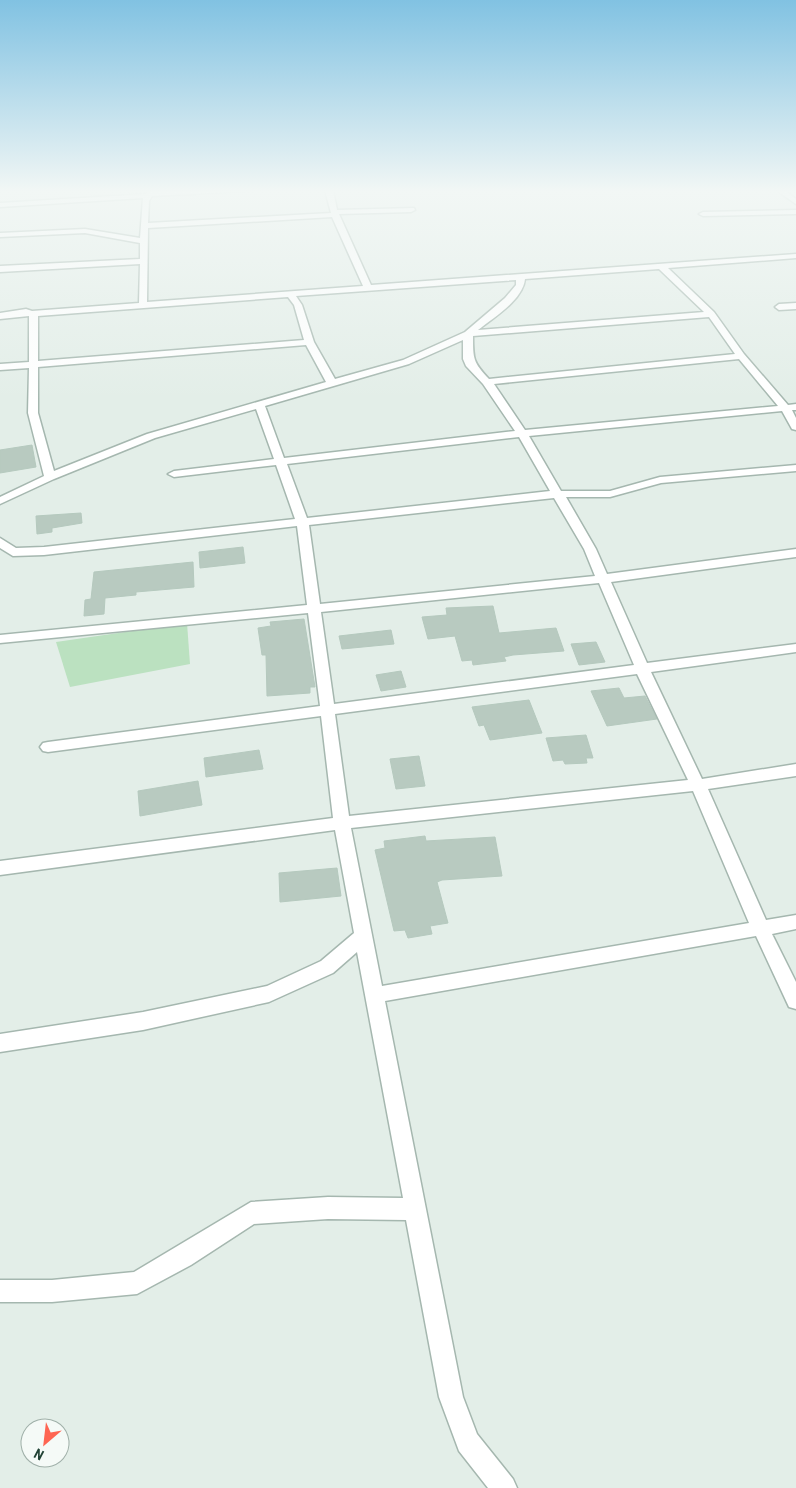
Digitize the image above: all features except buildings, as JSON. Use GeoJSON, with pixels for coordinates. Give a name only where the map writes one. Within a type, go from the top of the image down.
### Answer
{"type":"FeatureCollection","features":[{"type":"Feature","properties":{"kind":"street"},"geometry":{"type":"LineString","coordinates":[[355,259],[368,288]]}},
{"type":"Feature","properties":{"kind":"street"},"geometry":{"type":"LineString","coordinates":[[0,316],[750,259]]}},
{"type":"Feature","properties":{"kind":"street"},"geometry":{"type":"LineString","coordinates":[[0,269],[143,261],[143,306]]}},
{"type":"Feature","properties":{"kind":"street"},"geometry":{"type":"LineString","coordinates":[[661,266],[711,314],[742,356],[790,407],[796,427]]}},
{"type":"Feature","properties":{"kind":"street"},"geometry":{"type":"LineString","coordinates":[[0,501],[50,477],[152,436],[259,403],[406,362],[468,334],[508,300],[520,285],[521,277]]}},
{"type":"Feature","properties":{"kind":"street"},"geometry":{"type":"LineString","coordinates":[[290,294],[298,306],[309,342],[332,383]]}},
{"type":"Feature","properties":{"kind":"street"},"geometry":{"type":"LineString","coordinates":[[779,307],[796,306]]}},
{"type":"Feature","properties":{"kind":"street"},"geometry":{"type":"LineString","coordinates":[[0,308],[34,314]]}},
{"type":"Feature","properties":{"kind":"street"},"geometry":{"type":"LineString","coordinates":[[34,314],[33,413],[50,477]]}},
{"type":"Feature","properties":{"kind":"street"},"geometry":{"type":"LineString","coordinates":[[468,334],[711,314]]}},
{"type":"Feature","properties":{"kind":"street"},"geometry":{"type":"LineString","coordinates":[[468,334],[468,359],[471,366],[487,382],[522,434],[590,549],[658,705],[698,784],[760,927],[796,1001]]}},
{"type":"Feature","properties":{"kind":"street"},"geometry":{"type":"LineString","coordinates":[[0,367],[309,342]]}},
{"type":"Feature","properties":{"kind":"street"},"geometry":{"type":"LineString","coordinates":[[487,382],[742,356]]}},
{"type":"Feature","properties":{"kind":"street"},"geometry":{"type":"LineString","coordinates":[[259,403],[303,524],[342,823],[451,1397],[468,1442],[504,1488]]}},
{"type":"Feature","properties":{"kind":"street"},"geometry":{"type":"LineString","coordinates":[[174,474],[522,434],[790,407]]}},
{"type":"Feature","properties":{"kind":"street"},"geometry":{"type":"LineString","coordinates":[[0,542],[13,552],[44,551],[303,524],[557,494],[610,494],[660,480],[796,468]]}},
{"type":"Feature","properties":{"kind":"street"},"geometry":{"type":"LineString","coordinates":[[0,638],[314,610],[604,578],[796,553]]}},
{"type":"Feature","properties":{"kind":"street"},"geometry":{"type":"LineString","coordinates":[[48,747],[796,648]]}},
{"type":"Feature","properties":{"kind":"street"},"geometry":{"type":"LineString","coordinates":[[0,868],[342,823],[698,784],[796,770]]}},
{"type":"Feature","properties":{"kind":"street"},"geometry":{"type":"LineString","coordinates":[[375,995],[796,922]]}},
{"type":"Feature","properties":{"kind":"street"},"geometry":{"type":"LineString","coordinates":[[0,1042],[143,1021],[269,994],[327,967],[364,935]]}},
{"type":"Feature","properties":{"kind":"street"},"geometry":{"type":"LineString","coordinates":[[0,1291],[52,1291],[137,1283],[183,1257],[251,1213],[328,1208],[416,1209]]}},
{"type":"Feature","properties":{"kind":"green space"},"geometry":{"type":"Polygon","coordinates":[[[187,623],[190,664],[70,687],[56,642],[187,623]]]}}]}
